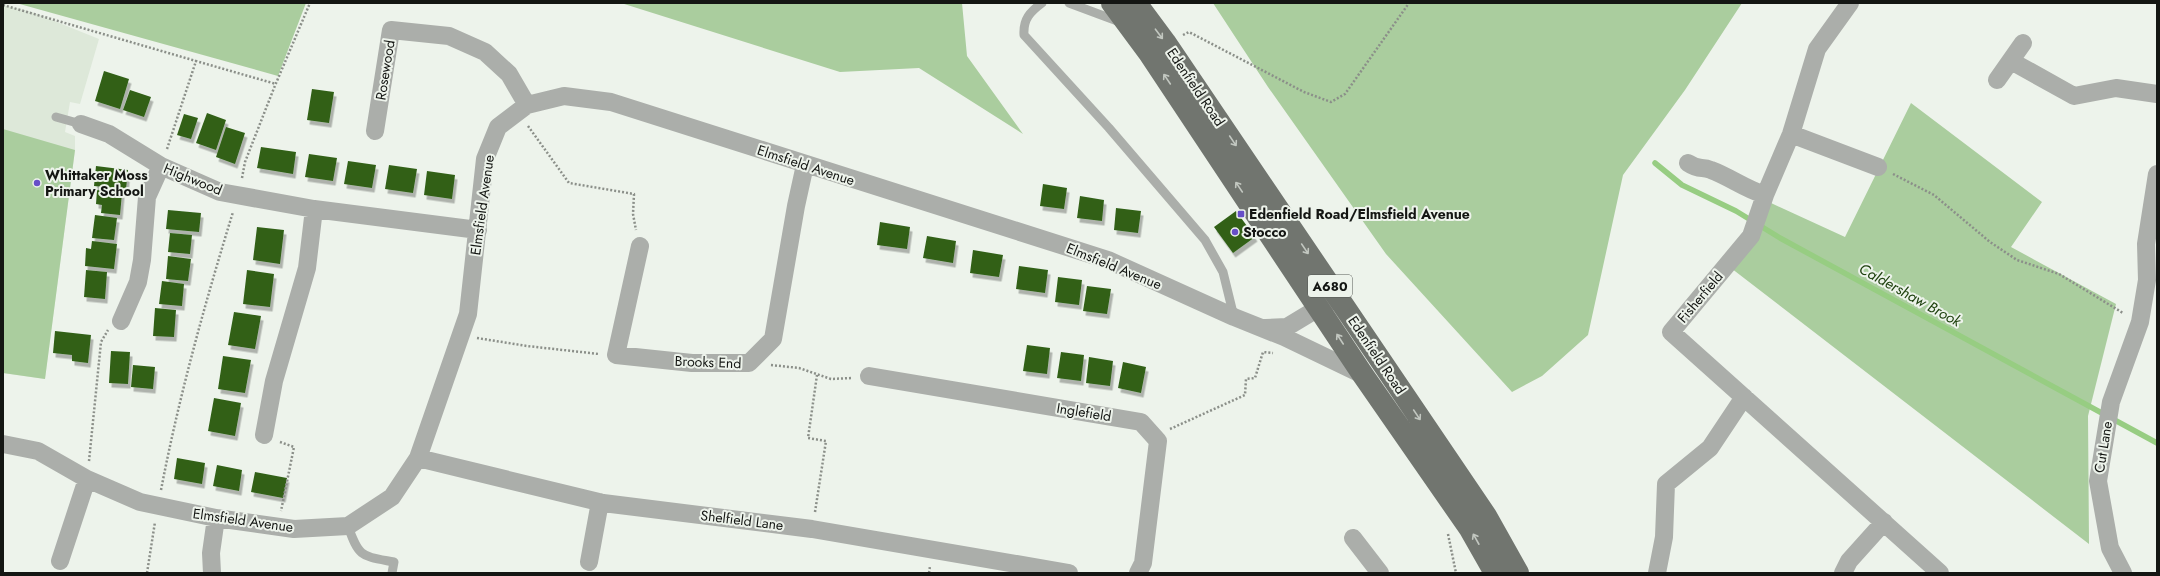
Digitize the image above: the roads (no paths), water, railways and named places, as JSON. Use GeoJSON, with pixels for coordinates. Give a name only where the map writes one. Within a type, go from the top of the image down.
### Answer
{"type":"FeatureCollection","features":[{"type":"Feature","properties":{"kind":"main road","name":"Edenfield Road"},"geometry":{"type":"LineString","coordinates":[[1112,3],[1486,516],[1518,573]]}},
{"type":"Feature","properties":{"kind":"main road","name":"Edenfield Road"},"geometry":{"type":"LineString","coordinates":[[1136,3],[1165,42],[1329,302],[1364,375],[1470,529],[1495,573]]}},
{"type":"Feature","properties":{"kind":"street","name":"Fisherfield"},"geometry":{"type":"LineString","coordinates":[[1850,3],[1817,49],[1791,134],[1762,203],[1751,236],[1671,332],[1940,573]]}},
{"type":"Feature","properties":{"kind":"street","name":"Rosewood"},"geometry":{"type":"LineString","coordinates":[[375,132],[391,30],[449,36],[485,52],[508,74],[522,108]]}},
{"type":"Feature","properties":{"kind":"street"},"geometry":{"type":"LineString","coordinates":[[1998,80],[2023,42]]}},
{"type":"Feature","properties":{"kind":"street"},"geometry":{"type":"LineString","coordinates":[[2011,60],[2074,96],[2116,88],[2157,94]]}},
{"type":"Feature","properties":{"kind":"street","name":"Elmsfield Avenue"},"geometry":{"type":"LineString","coordinates":[[3,444],[38,451],[87,479],[140,502],[216,518],[294,529],[348,526],[392,497],[418,458],[468,314],[485,159],[498,127],[522,108],[564,96],[611,102],[805,165],[1108,260],[1234,317],[1284,337],[1364,375]]}},
{"type":"Feature","properties":{"kind":"street","name":"Highwood"},"geometry":{"type":"LineString","coordinates":[[81,124],[109,134],[161,166],[220,192],[314,209],[478,230]]}},
{"type":"Feature","properties":{"kind":"street"},"geometry":{"type":"LineString","coordinates":[[1791,134],[1878,167]]}},
{"type":"Feature","properties":{"kind":"street"},"geometry":{"type":"LineString","coordinates":[[1688,163],[1698,169],[1712,163],[1748,190],[1762,203]]}},
{"type":"Feature","properties":{"kind":"street","name":"Brooks End"},"geometry":{"type":"LineString","coordinates":[[640,246],[616,355],[692,363],[749,363],[773,339],[796,206],[805,165]]}},
{"type":"Feature","properties":{"kind":"street"},"geometry":{"type":"LineString","coordinates":[[121,321],[138,282],[142,260],[147,197],[161,166]]}},
{"type":"Feature","properties":{"kind":"street","name":"Cut Lane"},"geometry":{"type":"LineString","coordinates":[[2123,573],[2110,548],[2098,481],[2111,402],[2140,322],[2147,280],[2146,244],[2157,174]]}},
{"type":"Feature","properties":{"kind":"street"},"geometry":{"type":"LineString","coordinates":[[264,435],[274,381],[307,268],[314,209]]}},
{"type":"Feature","properties":{"kind":"street","name":"Elmsfield Avenue"},"geometry":{"type":"LineString","coordinates":[[1260,328],[1287,327],[1329,302]]}},
{"type":"Feature","properties":{"kind":"street","name":"Inglefield"},"geometry":{"type":"LineString","coordinates":[[869,376],[1141,422],[1158,441],[1143,563],[1138,573]]}},
{"type":"Feature","properties":{"kind":"street"},"geometry":{"type":"LineString","coordinates":[[1657,573],[1664,537],[1666,484],[1710,448],[1744,397]]}},
{"type":"Feature","properties":{"kind":"street","name":"Shelfield Lane"},"geometry":{"type":"LineString","coordinates":[[418,458],[600,502],[812,528],[1069,573]]}},
{"type":"Feature","properties":{"kind":"street"},"geometry":{"type":"LineString","coordinates":[[60,561],[87,479]]}},
{"type":"Feature","properties":{"kind":"street"},"geometry":{"type":"LineString","coordinates":[[589,562],[600,502]]}},
{"type":"Feature","properties":{"kind":"street"},"geometry":{"type":"LineString","coordinates":[[212,573],[211,553],[216,518]]}},
{"type":"Feature","properties":{"kind":"street"},"geometry":{"type":"LineString","coordinates":[[1843,573],[1849,561],[1884,522]]}},
{"type":"Feature","properties":{"kind":"street"},"geometry":{"type":"LineString","coordinates":[[1353,538],[1380,573]]}},
{"type":"Feature","properties":{"kind":"lane"},"geometry":{"type":"LineString","coordinates":[[1042,3],[1028,14],[1023,25],[1024,35],[1109,128],[1205,240],[1223,272],[1234,317]]}},
{"type":"Feature","properties":{"kind":"lane"},"geometry":{"type":"LineString","coordinates":[[1069,3],[1128,25]]}},
{"type":"Feature","properties":{"kind":"lane"},"geometry":{"type":"LineString","coordinates":[[56,117],[81,124]]}},
{"type":"Feature","properties":{"kind":"lane"},"geometry":{"type":"LineString","coordinates":[[348,526],[355,547],[366,557],[394,562],[392,573]]}},
{"type":"Feature","properties":{"kind":"waterway","name":"Caldershaw Brook"},"geometry":{"type":"LineString","coordinates":[[1655,163],[1682,185],[1736,211],[1780,238],[2157,443]]}},
{"type":"Feature","properties":{"kind":"place","name":"Whittaker Moss Primary School"},"geometry":{"type":"Point","coordinates":[37,183]}},
{"type":"Feature","properties":{"kind":"place","name":"Edenfield Road/Elmsfield Avenue"},"geometry":{"type":"Point","coordinates":[1241,214]}},
{"type":"Feature","properties":{"kind":"place","name":"Stocco"},"geometry":{"type":"Point","coordinates":[1235,232]}}]}
